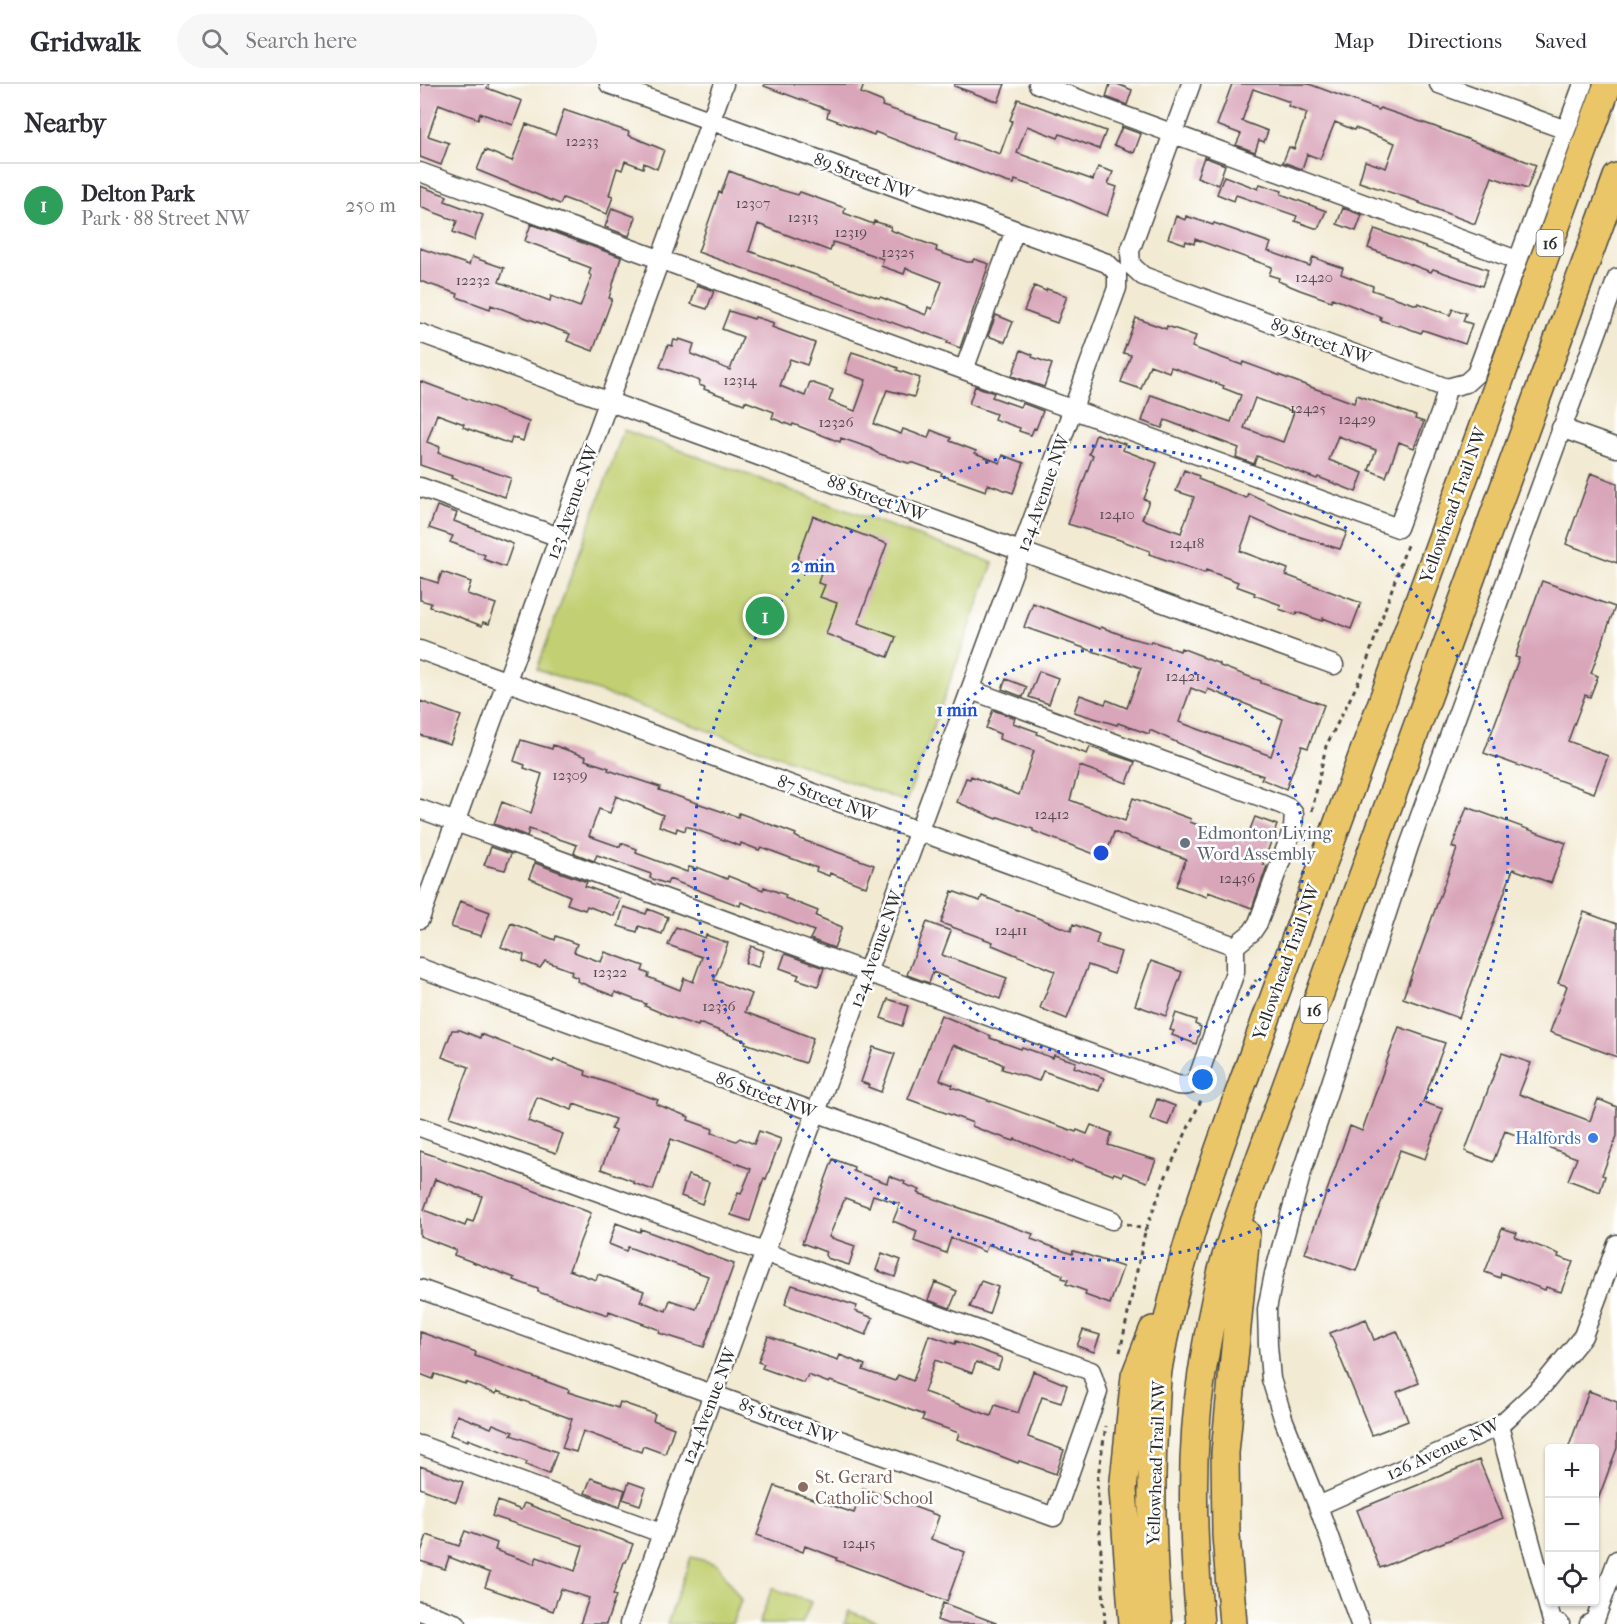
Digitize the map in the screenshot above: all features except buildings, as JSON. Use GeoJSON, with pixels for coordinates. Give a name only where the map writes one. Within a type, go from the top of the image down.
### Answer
{"type":"FeatureCollection","features":[{"type":"Feature","properties":{"kind":"highway","name":"Yellowhead Trail NW"},"geometry":{"type":"LineString","coordinates":[[1158,1624],[1153,1564],[1153,1442],[1159,1366],[1182,1259],[1210,1173],[1608,84]]}},
{"type":"Feature","properties":{"kind":"highway","name":"16"},"geometry":{"type":"LineString","coordinates":[[1200,1624],[1193,1502],[1202,1374],[1222,1270],[1251,1183],[1617,177]]}},
{"type":"Feature","properties":{"kind":"highway"},"geometry":{"type":"LineString","coordinates":[[1233,1624],[1226,1535],[1225,1453],[1251,1183]]}},
{"type":"Feature","properties":{"kind":"highway"},"geometry":{"type":"LineString","coordinates":[[1133,1624],[1123,1490],[1135,1376],[1182,1259]]}},
{"type":"Feature","properties":{"kind":"street","name":"89 Street NW"},"geometry":{"type":"LineString","coordinates":[[609,84],[1447,388]]}},
{"type":"Feature","properties":{"kind":"street","name":"123 Avenue NW"},"geometry":{"type":"LineString","coordinates":[[420,919],[724,84]]}},
{"type":"Feature","properties":{"kind":"street"},"geometry":{"type":"LineString","coordinates":[[1038,84],[1517,260]]}},
{"type":"Feature","properties":{"kind":"street","name":"124 Avenue NW"},"geometry":{"type":"LineString","coordinates":[[629,1624],[920,832],[1191,84]]}},
{"type":"Feature","properties":{"kind":"street"},"geometry":{"type":"LineString","coordinates":[[1439,84],[1566,130]]}},
{"type":"Feature","properties":{"kind":"street"},"geometry":{"type":"LineString","coordinates":[[420,172],[1398,528],[1442,408],[1447,388],[1466,383],[1476,374],[1583,84]]}},
{"type":"Feature","properties":{"kind":"street"},"geometry":{"type":"LineString","coordinates":[[964,370],[1015,230]]}},
{"type":"Feature","properties":{"kind":"street"},"geometry":{"type":"LineString","coordinates":[[1360,1624],[1318,1506],[1284,1421],[1271,1379],[1268,1310],[1274,1274],[1303,1168],[1379,932],[1617,278]]}},
{"type":"Feature","properties":{"kind":"street","name":"88 Street NW"},"geometry":{"type":"LineString","coordinates":[[420,333],[1334,665]]}},
{"type":"Feature","properties":{"kind":"street"},"geometry":{"type":"LineString","coordinates":[[1561,428],[1617,448]]}},
{"type":"Feature","properties":{"kind":"street"},"geometry":{"type":"LineString","coordinates":[[420,487],[559,537]]}},
{"type":"Feature","properties":{"kind":"street","name":"87 Street NW"},"geometry":{"type":"LineString","coordinates":[[420,650],[1234,946]]}},
{"type":"Feature","properties":{"kind":"street"},"geometry":{"type":"LineString","coordinates":[[420,809],[1177,1085],[1186,1086],[1197,1080],[1235,972],[1234,946],[1252,932],[1258,923],[1293,828],[1294,814],[1289,808],[971,690]]}},
{"type":"Feature","properties":{"kind":"street","name":"86 Street NW"},"geometry":{"type":"LineString","coordinates":[[420,968],[1112,1220]]}},
{"type":"Feature","properties":{"kind":"street"},"geometry":{"type":"LineString","coordinates":[[420,1127],[766,1252]]}},
{"type":"Feature","properties":{"kind":"street","name":"126 Avenue NW"},"geometry":{"type":"LineString","coordinates":[[1318,1506],[1499,1426],[1543,1385],[1583,1336],[1617,1244]]}},
{"type":"Feature","properties":{"kind":"street","name":"85 Street NW"},"geometry":{"type":"LineString","coordinates":[[420,1289],[1054,1517],[1098,1392],[1091,1371],[766,1252]]}},
{"type":"Feature","properties":{"kind":"street"},"geometry":{"type":"LineString","coordinates":[[1499,1426],[1552,1621],[1560,1624]]}},
{"type":"Feature","properties":{"kind":"street"},"geometry":{"type":"LineString","coordinates":[[420,1445],[661,1533]]}},
{"type":"Feature","properties":{"kind":"street"},"geometry":{"type":"LineString","coordinates":[[1589,1624],[1595,1620],[1617,1560]]}},
{"type":"Feature","properties":{"kind":"street"},"geometry":{"type":"LineString","coordinates":[[420,1611],[457,1624]]}},
{"type":"Feature","properties":{"kind":"green space"},"geometry":{"type":"Polygon","coordinates":[[[624,430],[993,563],[906,802],[537,669],[624,430]]]}},
{"type":"Feature","properties":{"kind":"green space"},"geometry":{"type":"Polygon","coordinates":[[[691,1557],[717,1564],[741,1600],[732,1624],[667,1624],[691,1557]]]}},
{"type":"Feature","properties":{"kind":"green space"},"geometry":{"type":"Polygon","coordinates":[[[772,1588],[811,1602],[802,1624],[759,1624],[772,1588]]]}},
{"type":"Feature","properties":{"kind":"green space"},"geometry":{"type":"Polygon","coordinates":[[[849,1611],[883,1624],[844,1624],[849,1611]]]}},
{"type":"Feature","properties":{"kind":"place","name":"Delton Park"},"geometry":{"type":"Point","coordinates":[765,616]}},
{"type":"Feature","properties":{"kind":"place","name":"Edmonton Living Word Assembly"},"geometry":{"type":"Point","coordinates":[1185,843]}},
{"type":"Feature","properties":{"kind":"place","name":"Halfords"},"geometry":{"type":"Point","coordinates":[1593,1138]}},
{"type":"Feature","properties":{"kind":"place","name":"St. Gerard Catholic School"},"geometry":{"type":"Point","coordinates":[803,1487]}}]}
